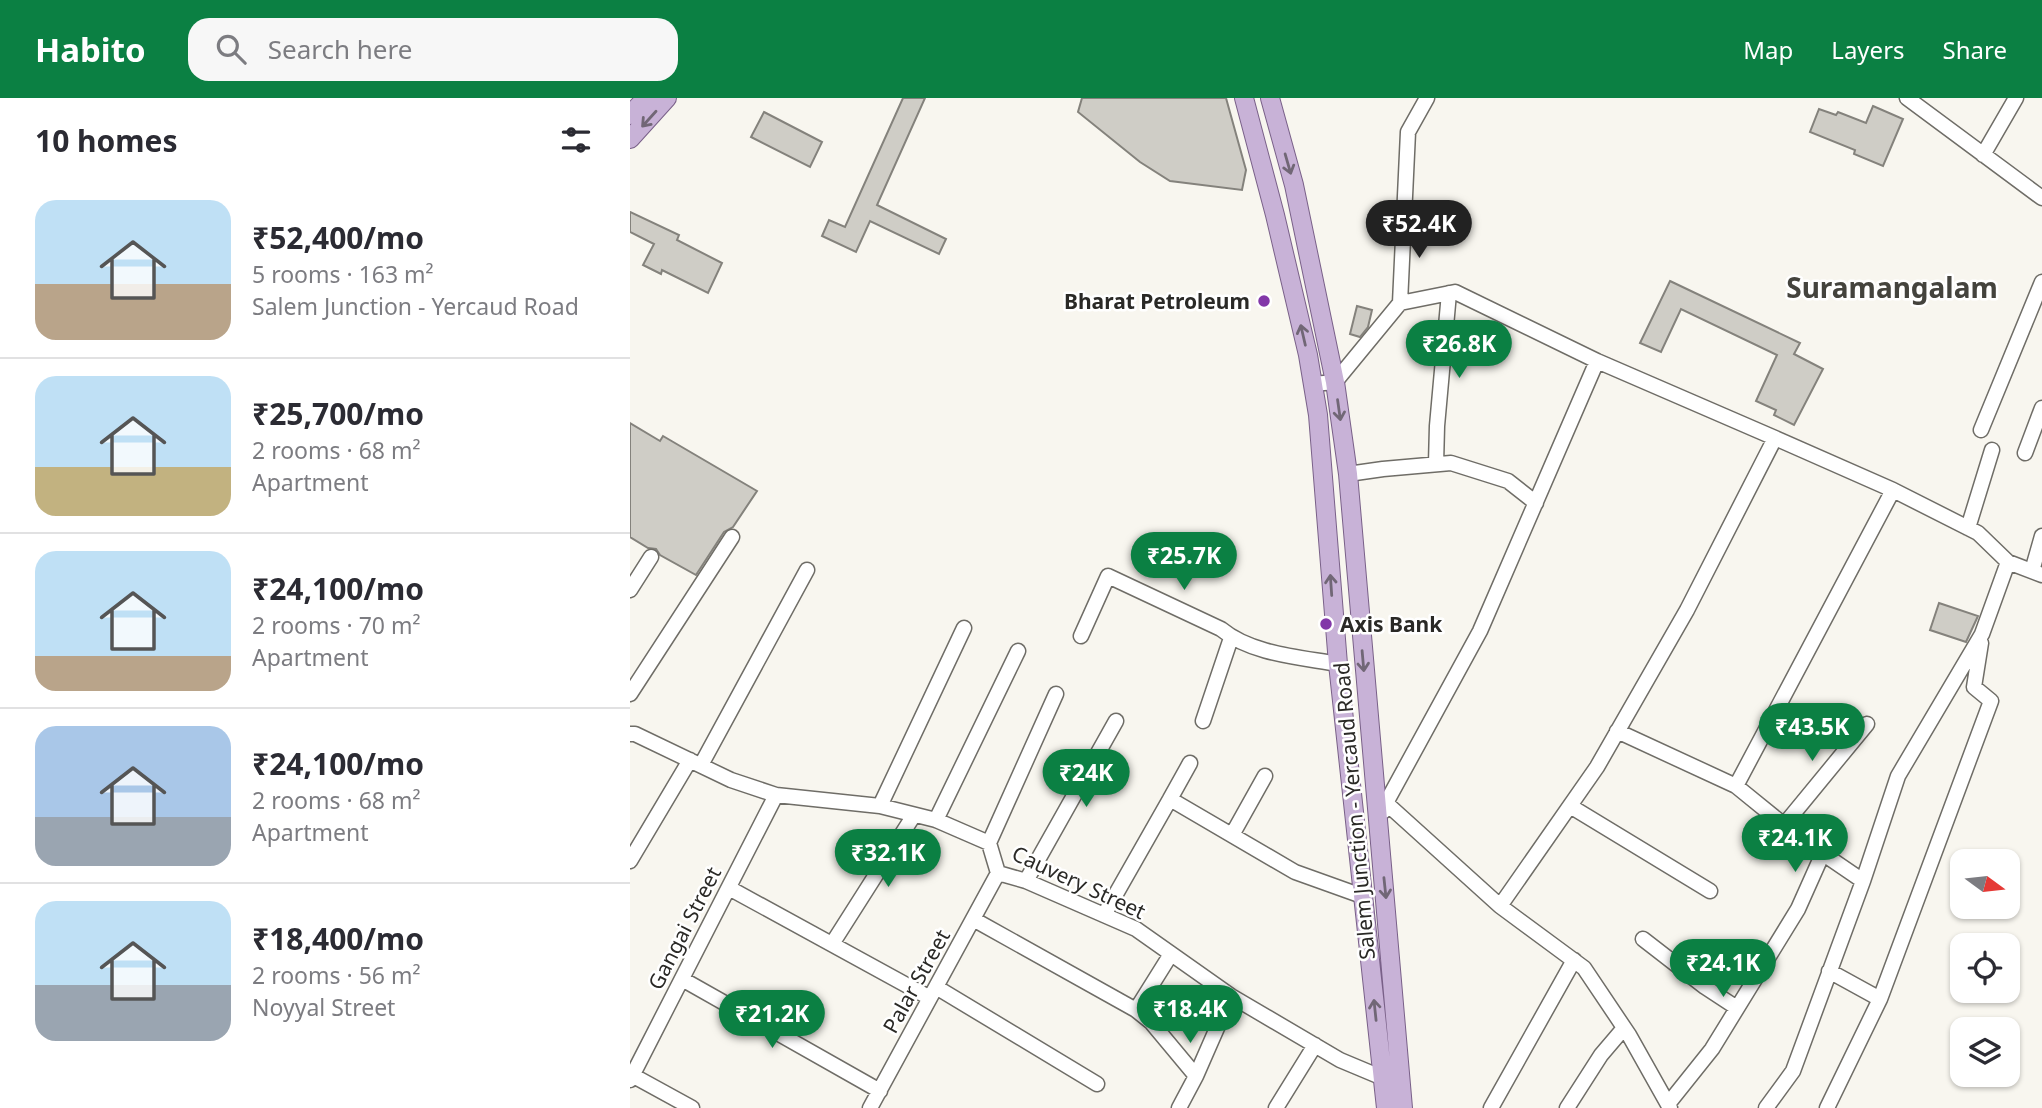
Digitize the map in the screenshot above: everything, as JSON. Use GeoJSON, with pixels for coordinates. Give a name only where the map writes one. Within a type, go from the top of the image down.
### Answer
{"type":"FeatureCollection","features":[{"type":"Feature","properties":{"kind":"main road"},"geometry":{"type":"LineString","coordinates":[[630,115],[646,98]]}},
{"type":"Feature","properties":{"kind":"main road"},"geometry":{"type":"LineString","coordinates":[[630,139],[667,98]]}},
{"type":"Feature","properties":{"kind":"main road"},"geometry":{"type":"LineString","coordinates":[[1244,98],[1308,355],[1318,415],[1338,664],[1386,1108]]}},
{"type":"Feature","properties":{"kind":"main road","name":"Salem Junction - Yercaud Road"},"geometry":{"type":"LineString","coordinates":[[1270,98],[1294,185],[1335,382],[1348,474],[1403,1108]]}},
{"type":"Feature","properties":{"kind":"main road"},"geometry":{"type":"LineString","coordinates":[[1355,825],[1378,828]]}},
{"type":"Feature","properties":{"kind":"street"},"geometry":{"type":"LineString","coordinates":[[1313,384],[1335,382],[1400,303],[1408,132],[1427,98]]}},
{"type":"Feature","properties":{"kind":"street"},"geometry":{"type":"LineString","coordinates":[[1907,98],[2041,195]]}},
{"type":"Feature","properties":{"kind":"street"},"geometry":{"type":"LineString","coordinates":[[1983,155],[2016,98]]}},
{"type":"Feature","properties":{"kind":"street"},"geometry":{"type":"LineString","coordinates":[[1982,430],[2042,282]]}},
{"type":"Feature","properties":{"kind":"street"},"geometry":{"type":"LineString","coordinates":[[1400,303],[1455,292],[1597,361],[1893,490],[1978,533],[2008,562],[2037,573],[2042,536]]}},
{"type":"Feature","properties":{"kind":"street"},"geometry":{"type":"LineString","coordinates":[[1436,464],[1449,293]]}},
{"type":"Feature","properties":{"kind":"street"},"geometry":{"type":"LineString","coordinates":[[1378,828],[1386,803],[1480,631],[1597,361]]}},
{"type":"Feature","properties":{"kind":"street"},"geometry":{"type":"LineString","coordinates":[[2025,453],[2041,412]]}},
{"type":"Feature","properties":{"kind":"street"},"geometry":{"type":"LineString","coordinates":[[1500,906],[1597,767],[1687,610],[1775,438]]}},
{"type":"Feature","properties":{"kind":"street"},"geometry":{"type":"LineString","coordinates":[[1968,528],[1992,450]]}},
{"type":"Feature","properties":{"kind":"street"},"geometry":{"type":"LineString","coordinates":[[1348,474],[1451,463],[1508,481],[1535,503]]}},
{"type":"Feature","properties":{"kind":"street"},"geometry":{"type":"LineString","coordinates":[[1736,786],[1893,490]]}},
{"type":"Feature","properties":{"kind":"street"},"geometry":{"type":"LineString","coordinates":[[630,694],[732,537]]}},
{"type":"Feature","properties":{"kind":"street"},"geometry":{"type":"LineString","coordinates":[[630,590],[651,557]]}},
{"type":"Feature","properties":{"kind":"street"},"geometry":{"type":"LineString","coordinates":[[1766,1108],[1793,1071],[1863,881],[1898,776],[1982,634],[2008,562]]}},
{"type":"Feature","properties":{"kind":"street"},"geometry":{"type":"LineString","coordinates":[[630,862],[695,762],[807,569]]}},
{"type":"Feature","properties":{"kind":"street"},"geometry":{"type":"LineString","coordinates":[[1082,636],[1108,576],[1221,629],[1231,638],[1266,650],[1338,664]]}},
{"type":"Feature","properties":{"kind":"street"},"geometry":{"type":"LineString","coordinates":[[880,806],[964,628]]}},
{"type":"Feature","properties":{"kind":"street"},"geometry":{"type":"LineString","coordinates":[[1827,1108],[1880,999],[1992,701],[1974,687],[1982,634]]}},
{"type":"Feature","properties":{"kind":"street"},"geometry":{"type":"LineString","coordinates":[[1203,721],[1231,638]]}},
{"type":"Feature","properties":{"kind":"street"},"geometry":{"type":"LineString","coordinates":[[936,820],[1018,651]]}},
{"type":"Feature","properties":{"kind":"street"},"geometry":{"type":"LineString","coordinates":[[989,843],[1056,694]]}},
{"type":"Feature","properties":{"kind":"street"},"geometry":{"type":"LineString","coordinates":[[1026,881],[1116,721]]}},
{"type":"Feature","properties":{"kind":"street"},"geometry":{"type":"LineString","coordinates":[[1784,825],[1867,723]]}},
{"type":"Feature","properties":{"kind":"street"},"geometry":{"type":"LineString","coordinates":[[1617,731],[1736,786],[1784,825],[1863,881]]}},
{"type":"Feature","properties":{"kind":"street","name":"Cauvery Street"},"geometry":{"type":"LineString","coordinates":[[630,734],[731,780],[776,795],[880,806],[936,820],[989,843],[998,873],[1026,881],[1136,929],[1231,996],[1340,1060],[1383,1078]]}},
{"type":"Feature","properties":{"kind":"street"},"geometry":{"type":"LineString","coordinates":[[1104,915],[1190,763]]}},
{"type":"Feature","properties":{"kind":"street"},"geometry":{"type":"LineString","coordinates":[[1233,835],[1265,776]]}},
{"type":"Feature","properties":{"kind":"street","name":"Gangai Street"},"geometry":{"type":"LineString","coordinates":[[631,1076],[776,795]]}},
{"type":"Feature","properties":{"kind":"street"},"geometry":{"type":"LineString","coordinates":[[1170,799],[1295,872],[1362,896]]}},
{"type":"Feature","properties":{"kind":"street"},"geometry":{"type":"LineString","coordinates":[[1386,803],[1500,906],[1584,968],[1624,1028],[1665,1105],[1712,1049],[1798,909],[1823,853]]}},
{"type":"Feature","properties":{"kind":"street"},"geometry":{"type":"LineString","coordinates":[[1570,806],[1710,891]]}},
{"type":"Feature","properties":{"kind":"street"},"geometry":{"type":"LineString","coordinates":[[832,944],[914,814]]}},
{"type":"Feature","properties":{"kind":"street","name":"Palar Street"},"geometry":{"type":"LineString","coordinates":[[870,1108],[998,873]]}},
{"type":"Feature","properties":{"kind":"street"},"geometry":{"type":"LineString","coordinates":[[729,888],[832,944],[933,993],[1097,1084]]}},
{"type":"Feature","properties":{"kind":"street"},"geometry":{"type":"LineString","coordinates":[[973,919],[1136,1010],[1152,1022],[1196,1076]]}},
{"type":"Feature","properties":{"kind":"street"},"geometry":{"type":"LineString","coordinates":[[1643,939],[1737,1008]]}},
{"type":"Feature","properties":{"kind":"street"},"geometry":{"type":"LineString","coordinates":[[1136,1010],[1171,954]]}},
{"type":"Feature","properties":{"kind":"street"},"geometry":{"type":"LineString","coordinates":[[1492,1108],[1574,960]]}},
{"type":"Feature","properties":{"kind":"street"},"geometry":{"type":"LineString","coordinates":[[1829,971],[1880,999]]}},
{"type":"Feature","properties":{"kind":"street"},"geometry":{"type":"LineString","coordinates":[[682,979],[880,1091]]}},
{"type":"Feature","properties":{"kind":"street"},"geometry":{"type":"LineString","coordinates":[[1179,1108],[1231,996]]}},
{"type":"Feature","properties":{"kind":"street"},"geometry":{"type":"LineString","coordinates":[[1567,1108],[1601,1055],[1624,1028]]}},
{"type":"Feature","properties":{"kind":"street"},"geometry":{"type":"LineString","coordinates":[[1276,1108],[1315,1045]]}},
{"type":"Feature","properties":{"kind":"street"},"geometry":{"type":"LineString","coordinates":[[631,1076],[692,1108]]}},
{"type":"Feature","properties":{"kind":"building"},"geometry":{"type":"Polygon","coordinates":[[[903,98],[925,98],[877,205],[946,239],[939,254],[870,221],[856,252],[822,236],[829,220],[845,227],[903,98]]]}},
{"type":"Feature","properties":{"kind":"building"},"geometry":{"type":"Polygon","coordinates":[[[1082,98],[1226,98],[1246,170],[1242,190],[1170,181],[1140,162],[1078,112],[1082,98]]]}},
{"type":"Feature","properties":{"kind":"building"},"geometry":{"type":"Polygon","coordinates":[[[1873,106],[1903,119],[1883,166],[1854,154],[1855,150],[1810,132],[1819,109],[1836,115],[1838,112],[1866,123],[1873,106]]]}},
{"type":"Feature","properties":{"kind":"building"},"geometry":{"type":"Polygon","coordinates":[[[764,112],[822,142],[810,167],[751,137],[764,112]]]}},
{"type":"Feature","properties":{"kind":"building"},"geometry":{"type":"Polygon","coordinates":[[[630,212],[679,235],[677,240],[722,263],[708,293],[662,270],[661,274],[643,265],[654,244],[630,232],[630,212]]]}},
{"type":"Feature","properties":{"kind":"building"},"geometry":{"type":"Polygon","coordinates":[[[1670,281],[1800,343],[1794,354],[1823,369],[1794,425],[1774,415],[1776,410],[1756,401],[1777,355],[1681,309],[1661,352],[1640,343],[1670,281]]]}},
{"type":"Feature","properties":{"kind":"building"},"geometry":{"type":"Polygon","coordinates":[[[1357,306],[1372,310],[1368,327],[1360,337],[1350,334],[1357,306]]]}},
{"type":"Feature","properties":{"kind":"building"},"geometry":{"type":"Polygon","coordinates":[[[630,423],[660,441],[663,436],[757,491],[733,527],[724,532],[696,575],[660,555],[656,549],[648,548],[630,537],[630,423]]]}},
{"type":"Feature","properties":{"kind":"building"},"geometry":{"type":"Polygon","coordinates":[[[1939,603],[1978,616],[1966,642],[1930,630],[1939,603]]]}},
{"type":"Feature","properties":{"kind":"place","name":"Bharat Petroleum"},"geometry":{"type":"Point","coordinates":[1264,301]}},
{"type":"Feature","properties":{"kind":"place","name":"Axis Bank"},"geometry":{"type":"Point","coordinates":[1326,624]}},
{"type":"Feature","properties":{"kind":"district","name":"Suramangalam"},"geometry":{"type":"Point","coordinates":[1892,287]}}]}
